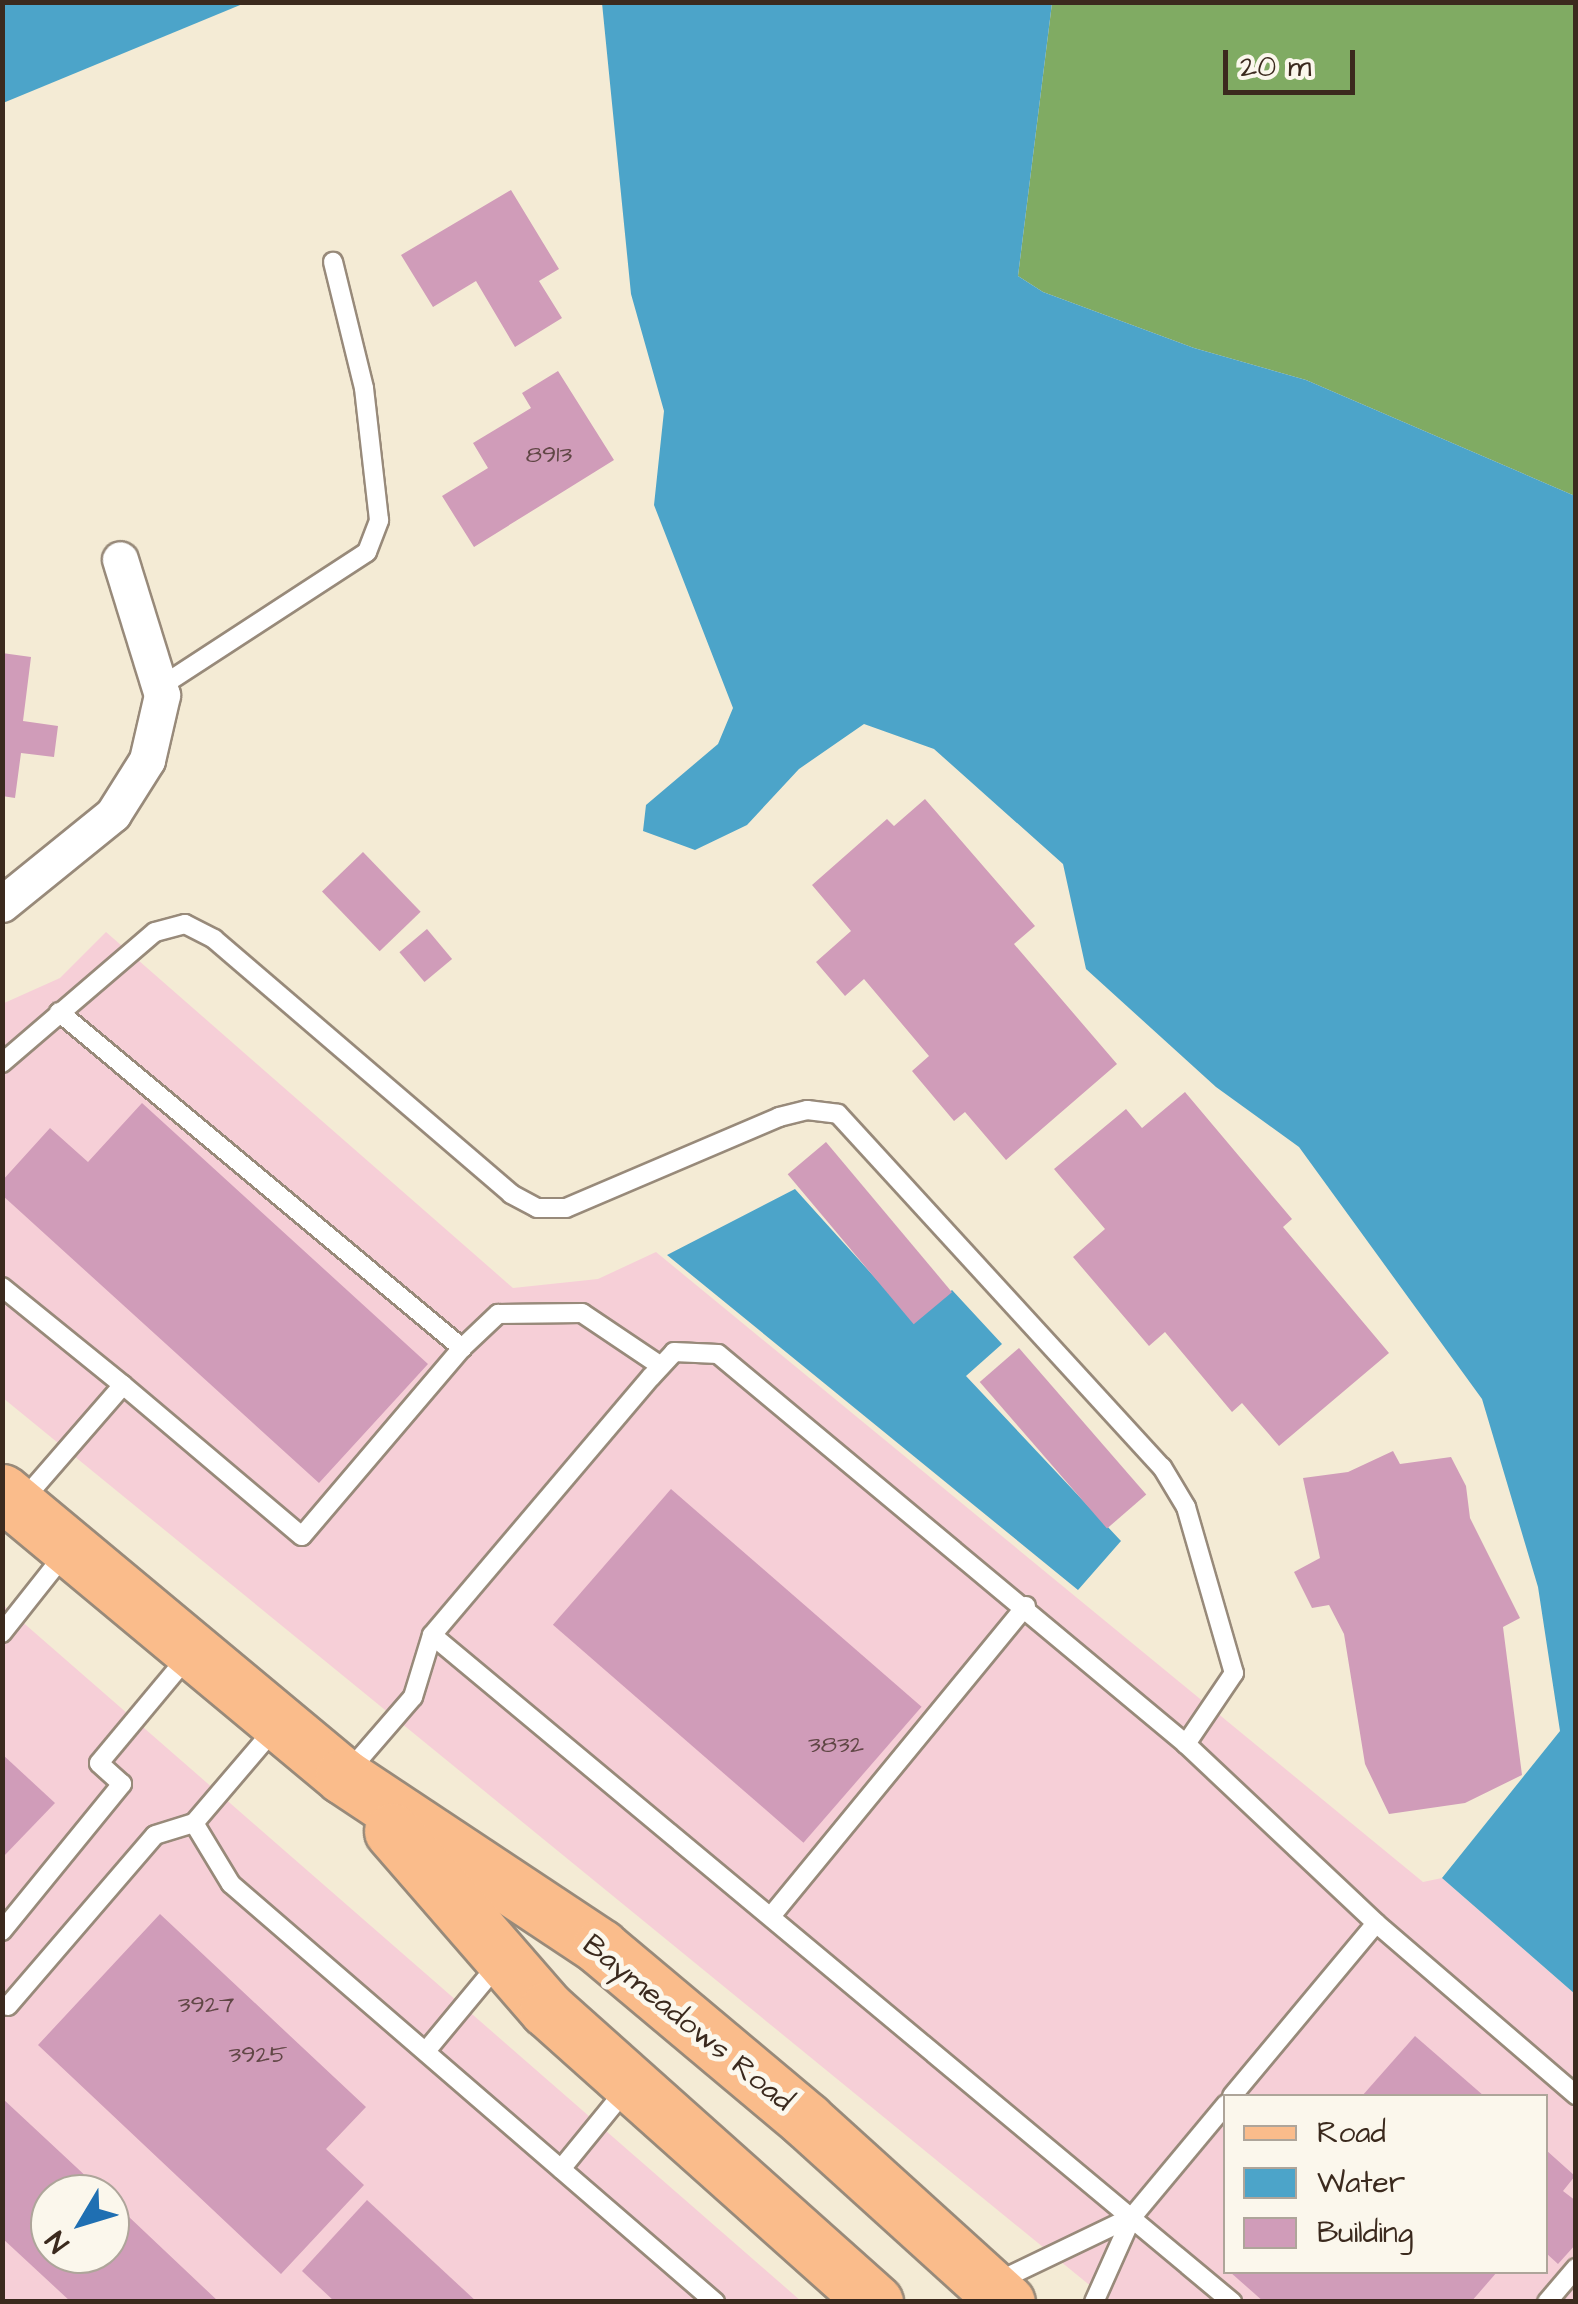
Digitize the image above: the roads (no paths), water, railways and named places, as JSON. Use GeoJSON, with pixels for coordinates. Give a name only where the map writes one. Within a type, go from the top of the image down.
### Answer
{"type":"FeatureCollection","features":[{"type":"Feature","properties":{"kind":"main road","name":"Baymeadows Road"},"geometry":{"type":"LineString","coordinates":[[10,1499],[344,1776],[600,1948],[806,2120],[1022,2292]]}},
{"type":"Feature","properties":{"kind":"main road","name":"Baymeadows Road"},"geometry":{"type":"LineString","coordinates":[[344,1776],[547,2009],[872,2301]]}},
{"type":"Feature","properties":{"kind":"street"},"geometry":{"type":"LineString","coordinates":[[2,904],[113,814],[146,760],[160,688],[120,559]]}},
{"type":"Feature","properties":{"kind":"lane"},"geometry":{"type":"LineString","coordinates":[[160,688],[368,552],[378,520],[364,388],[333,262]]}},
{"type":"Feature","properties":{"kind":"lane"},"geometry":{"type":"LineString","coordinates":[[2,1063],[155,932],[185,924],[214,939],[510,1194],[538,1208],[566,1208],[779,1117],[807,1110],[838,1114],[1162,1467],[1186,1507],[1234,1673],[1217,1707],[1186,1744]]}},
{"type":"Feature","properties":{"kind":"lane"},"geometry":{"type":"LineString","coordinates":[[59,1012],[462,1348]]}},
{"type":"Feature","properties":{"kind":"lane"},"geometry":{"type":"LineString","coordinates":[[2,1287],[302,1536],[462,1348],[498,1314],[582,1313],[661,1366]]}},
{"type":"Feature","properties":{"kind":"lane"},"geometry":{"type":"LineString","coordinates":[[344,1776],[413,1697],[432,1635],[661,1366],[674,1352],[718,1354],[1026,1606],[1186,1744],[1376,1923],[1576,2095]]}},
{"type":"Feature","properties":{"kind":"lane"},"geometry":{"type":"LineString","coordinates":[[10,1499],[123,1385]]}},
{"type":"Feature","properties":{"kind":"lane"},"geometry":{"type":"LineString","coordinates":[[2,1633],[68,1548]]}},
{"type":"Feature","properties":{"kind":"lane"},"geometry":{"type":"LineString","coordinates":[[772,1915],[1026,1606]]}},
{"type":"Feature","properties":{"kind":"lane"},"geometry":{"type":"LineString","coordinates":[[432,1635],[1232,2302]]}},
{"type":"Feature","properties":{"kind":"lane"},"geometry":{"type":"LineString","coordinates":[[2,1932],[122,1784],[99,1763],[192,1651]]}},
{"type":"Feature","properties":{"kind":"lane"},"geometry":{"type":"LineString","coordinates":[[8,2006],[155,1835],[194,1823],[279,1723]]}},
{"type":"Feature","properties":{"kind":"lane"},"geometry":{"type":"LineString","coordinates":[[194,1823],[231,1884],[715,2302]]}},
{"type":"Feature","properties":{"kind":"lane"},"geometry":{"type":"LineString","coordinates":[[1234,2094],[1376,1923]]}},
{"type":"Feature","properties":{"kind":"lane"},"geometry":{"type":"LineString","coordinates":[[426,2052],[503,1958]]}},
{"type":"Feature","properties":{"kind":"lane"},"geometry":{"type":"LineString","coordinates":[[561,2169],[631,2083]]}},
{"type":"Feature","properties":{"kind":"lane"},"geometry":{"type":"LineString","coordinates":[[1094,2302],[1132,2218],[1223,2108]]}},
{"type":"Feature","properties":{"kind":"lane"},"geometry":{"type":"LineString","coordinates":[[1022,2292],[1132,2218]]}},
{"type":"Feature","properties":{"kind":"lane"},"geometry":{"type":"LineString","coordinates":[[1548,2302],[1576,2268]]}},
{"type":"Feature","properties":{"kind":"water"},"geometry":{"type":"Polygon","coordinates":[[[3,2],[245,2],[245,3],[3,103],[3,2]]]}},
{"type":"Feature","properties":{"kind":"water"},"geometry":{"type":"Polygon","coordinates":[[[602,3],[1052,3],[1018,276],[1043,292],[1194,348],[1306,380],[1575,496],[1575,1994],[1442,1878],[1560,1731],[1538,1587],[1482,1399],[1299,1147],[1216,1087],[1086,969],[1063,864],[934,749],[864,724],[799,769],[747,825],[695,850],[643,831],[646,805],[718,744],[733,708],[654,505],[664,411],[631,294],[602,3]]]}},
{"type":"Feature","properties":{"kind":"water"},"geometry":{"type":"Polygon","coordinates":[[[795,1189],[915,1322],[952,1290],[1002,1344],[966,1376],[1121,1541],[1078,1590],[667,1255],[795,1189]]]}}]}
